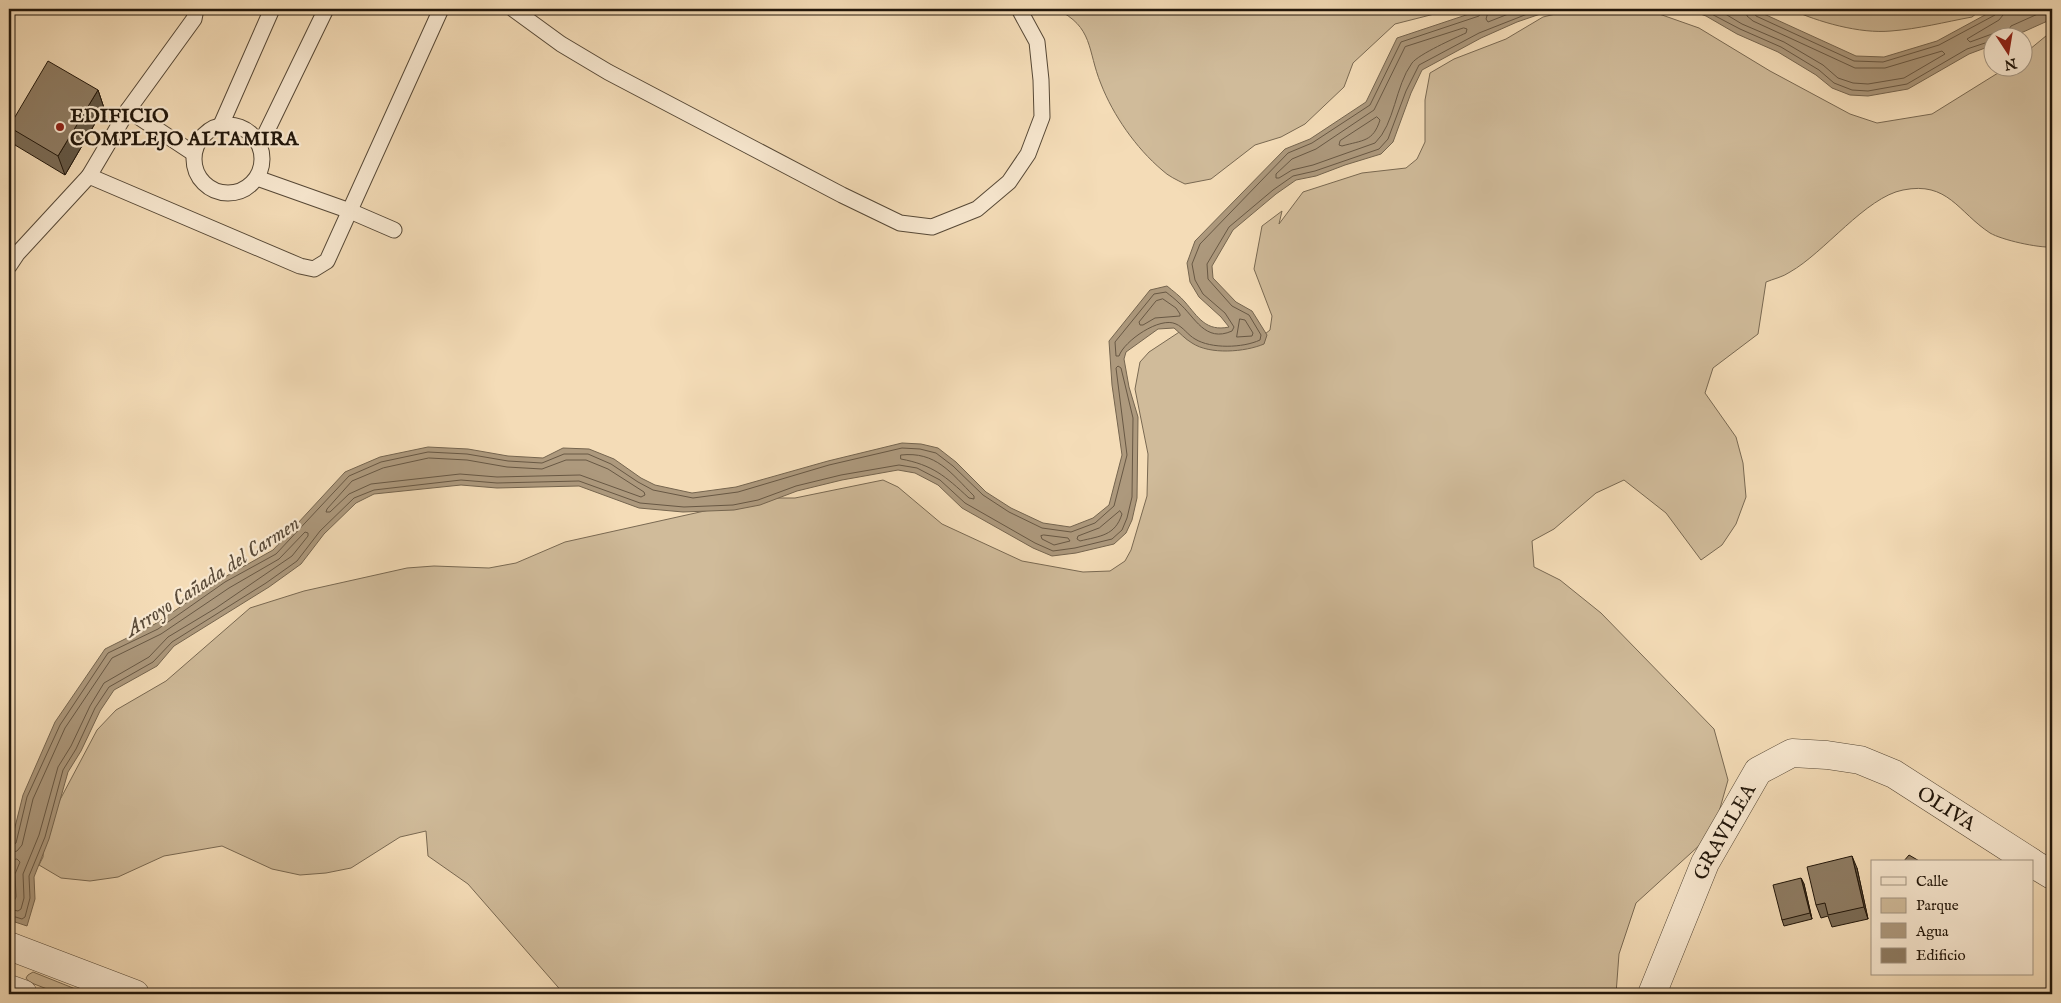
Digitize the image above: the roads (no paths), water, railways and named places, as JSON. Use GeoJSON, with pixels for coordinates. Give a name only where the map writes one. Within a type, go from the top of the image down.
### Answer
{"type":"FeatureCollection","features":[{"type":"Feature","properties":{"kind":"street","name":"GRAVILEA"},"geometry":{"type":"LineString","coordinates":[[1652,994],[1705,863],[1758,770],[1792,753],[1827,755],[1860,760]]}},
{"type":"Feature","properties":{"kind":"street","name":"OLIVA"},"geometry":{"type":"LineString","coordinates":[[1860,760],[1894,774],[2029,860]]}},
{"type":"Feature","properties":{"kind":"street","name":"OLIVA"},"geometry":{"type":"LineString","coordinates":[[2034,863],[2052,875]]}},
{"type":"Feature","properties":{"kind":"street"},"geometry":{"type":"LineString","coordinates":[[9,946],[135,994]]}},
{"type":"Feature","properties":{"kind":"street"},"geometry":{"type":"LineString","coordinates":[[9,990],[22,994]]}},
{"type":"Feature","properties":{"kind":"lane"},"geometry":{"type":"LineString","coordinates":[[12,256],[89,176],[128,110],[194,19],[196,9]]}},
{"type":"Feature","properties":{"kind":"lane"},"geometry":{"type":"LineString","coordinates":[[221,125],[272,9]]}},
{"type":"Feature","properties":{"kind":"lane"},"geometry":{"type":"LineString","coordinates":[[260,145],[326,9]]}},
{"type":"Feature","properties":{"kind":"lane"},"geometry":{"type":"LineString","coordinates":[[89,176],[300,266],[314,269],[327,261],[441,9]]}},
{"type":"Feature","properties":{"kind":"lane"},"geometry":{"type":"LineString","coordinates":[[514,9],[561,44],[608,72],[842,195],[900,223],[932,227],[977,209],[1009,182],[1028,154],[1042,117],[1041,80],[1037,42],[1019,9]]}},
{"type":"Feature","properties":{"kind":"lane"},"geometry":{"type":"LineString","coordinates":[[128,110],[193,153]]}},
{"type":"Feature","properties":{"kind":"lane"},"geometry":{"type":"LineString","coordinates":[[221,125],[236,125],[251,132],[260,145],[263,161],[258,178],[246,189],[231,194],[215,191],[202,182],[194,169],[193,153],[198,140],[208,130],[221,125]]}},
{"type":"Feature","properties":{"kind":"lane"},"geometry":{"type":"LineString","coordinates":[[258,178],[350,211],[394,230]]}},
{"type":"Feature","properties":{"kind":"water"},"geometry":{"type":"Polygon","coordinates":[[[1484,9],[1555,9],[1517,22],[1481,38],[1422,70],[1411,93],[1393,142],[1381,154],[1316,176],[1296,180],[1233,230],[1212,266],[1213,278],[1236,302],[1252,311],[1267,335],[1264,344],[1247,349],[1218,351],[1199,347],[1174,328],[1158,329],[1126,352],[1124,359],[1129,387],[1138,417],[1137,498],[1132,520],[1126,533],[1114,544],[1076,553],[1052,556],[1033,548],[962,508],[938,485],[915,473],[898,470],[842,480],[797,491],[760,505],[734,510],[683,512],[639,508],[579,486],[497,488],[461,485],[374,494],[356,503],[324,534],[301,564],[269,587],[174,646],[157,666],[114,690],[100,711],[81,751],[68,772],[49,839],[34,877],[35,899],[27,926],[9,920],[9,851],[23,795],[55,722],[105,649],[155,624],[223,578],[273,550],[345,472],[380,457],[428,447],[468,449],[508,456],[543,458],[563,448],[589,449],[614,459],[641,478],[655,485],[692,493],[736,487],[828,461],[902,443],[921,444],[938,448],[956,462],[986,492],[1011,508],[1043,523],[1070,527],[1093,518],[1109,505],[1122,455],[1112,385],[1109,341],[1150,290],[1167,286],[1203,322],[1214,327],[1229,327],[1199,297],[1190,282],[1187,263],[1195,241],[1285,149],[1310,139],[1366,102],[1397,38],[1484,9]]]}},
{"type":"Feature","properties":{"kind":"water"},"geometry":{"type":"Polygon","coordinates":[[[1686,9],[1753,9],[1856,56],[1884,57],[1937,41],[1996,9],[2052,9],[2052,19],[2032,28],[1984,28],[1984,48],[1969,54],[1908,89],[1868,96],[1850,95],[1832,88],[1816,75],[1778,52],[1737,34],[1706,16],[1686,9]]]}},
{"type":"Feature","properties":{"kind":"place","name":"EDIFICIO COMPLEJO ALTAMIRA"},"geometry":{"type":"Point","coordinates":[60,127]}},
{"type":"Feature","properties":{"kind":"water label","name":"Arroyo Cañada del Carmen"},"geometry":{"type":"Point","coordinates":[212,576]}}]}
